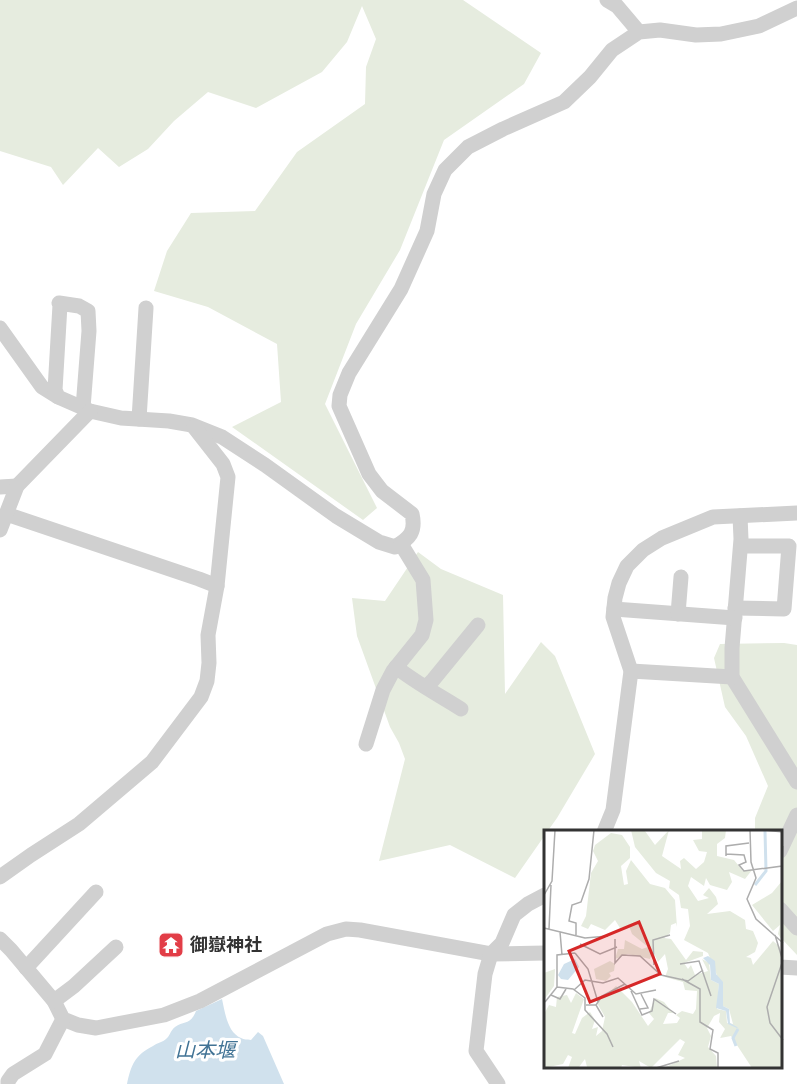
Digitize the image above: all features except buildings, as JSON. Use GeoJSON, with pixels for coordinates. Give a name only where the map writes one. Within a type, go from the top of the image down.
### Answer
{"type":"FeatureCollection","features":[{"type":"Feature","properties":{"kind":"street"},"geometry":{"type":"LineString","coordinates":[[606,0],[617,6],[639,32]]}},
{"type":"Feature","properties":{"kind":"street"},"geometry":{"type":"LineString","coordinates":[[0,328],[42,387],[58,397],[87,410],[121,418],[192,425],[222,437],[336,516],[379,542],[396,547],[407,540],[415,526],[412,514],[382,491],[369,474],[339,406],[340,395],[349,373],[401,289],[427,231],[434,194],[445,170],[468,147],[564,102],[612,50],[639,32],[660,30],[696,35],[721,34],[759,26],[797,8]]}},
{"type":"Feature","properties":{"kind":"street"},"geometry":{"type":"LineString","coordinates":[[0,530],[17,486],[87,410],[88,311],[79,306],[59,303],[55,390],[58,397]]}},
{"type":"Feature","properties":{"kind":"street"},"geometry":{"type":"LineString","coordinates":[[140,419],[146,308]]}},
{"type":"Feature","properties":{"kind":"street"},"geometry":{"type":"LineString","coordinates":[[0,877],[79,824],[152,762],[201,697],[207,681],[208,634],[217,586],[228,477],[224,464],[192,425]]}},
{"type":"Feature","properties":{"kind":"street"},"geometry":{"type":"LineString","coordinates":[[0,487],[17,486]]}},
{"type":"Feature","properties":{"kind":"street"},"geometry":{"type":"LineString","coordinates":[[605,830],[613,810],[631,671],[613,617],[619,583],[627,566],[643,549],[662,538],[712,517],[797,513]]}},
{"type":"Feature","properties":{"kind":"street"},"geometry":{"type":"LineString","coordinates":[[6,514],[217,586]]}},
{"type":"Feature","properties":{"kind":"street"},"geometry":{"type":"LineString","coordinates":[[740,516],[741,546],[732,648],[732,677],[797,782]]}},
{"type":"Feature","properties":{"kind":"street"},"geometry":{"type":"LineString","coordinates":[[366,744],[383,690],[393,671],[422,635],[426,620],[423,580],[401,544]]}},
{"type":"Feature","properties":{"kind":"street"},"geometry":{"type":"LineString","coordinates":[[614,609],[678,614],[784,609],[789,546],[741,546]]}},
{"type":"Feature","properties":{"kind":"street"},"geometry":{"type":"LineString","coordinates":[[678,614],[681,577]]}},
{"type":"Feature","properties":{"kind":"street"},"geometry":{"type":"LineString","coordinates":[[426,687],[478,625]]}},
{"type":"Feature","properties":{"kind":"street"},"geometry":{"type":"LineString","coordinates":[[396,667],[411,680],[460,709]]}},
{"type":"Feature","properties":{"kind":"street"},"geometry":{"type":"LineString","coordinates":[[631,671],[732,677]]}},
{"type":"Feature","properties":{"kind":"street"},"geometry":{"type":"LineString","coordinates":[[782,847],[797,815]]}},
{"type":"Feature","properties":{"kind":"street"},"geometry":{"type":"LineString","coordinates":[[27,968],[96,892]]}},
{"type":"Feature","properties":{"kind":"street"},"geometry":{"type":"LineString","coordinates":[[498,1084],[476,1051],[485,974],[491,954],[502,943],[514,915],[544,896]]}},
{"type":"Feature","properties":{"kind":"street"},"geometry":{"type":"LineString","coordinates":[[782,911],[797,928]]}},
{"type":"Feature","properties":{"kind":"street"},"geometry":{"type":"LineString","coordinates":[[0,939],[54,1001],[63,1019],[78,1025],[96,1028],[164,1015],[200,1001],[327,934],[345,929],[491,954],[544,953]]}},
{"type":"Feature","properties":{"kind":"street"},"geometry":{"type":"LineString","coordinates":[[54,1001],[74,986],[116,947]]}},
{"type":"Feature","properties":{"kind":"street"},"geometry":{"type":"LineString","coordinates":[[782,967],[797,968]]}},
{"type":"Feature","properties":{"kind":"street"},"geometry":{"type":"LineString","coordinates":[[8,1084],[13,1074],[45,1054],[63,1019]]}},
{"type":"Feature","properties":{"kind":"shaded area"},"geometry":{"type":"Polygon","coordinates":[[[0,0],[463,0],[541,53],[524,84],[444,140],[400,250],[356,324],[325,404],[377,508],[363,520],[232,427],[281,402],[277,344],[208,307],[154,291],[167,251],[191,213],[255,211],[297,152],[365,104],[366,67],[376,39],[362,6],[347,42],[322,72],[256,108],[208,92],[174,121],[148,149],[119,167],[98,148],[63,185],[51,167],[0,151],[0,0]]]}},
{"type":"Feature","properties":{"kind":"shaded area"},"geometry":{"type":"Polygon","coordinates":[[[418,552],[441,569],[503,595],[505,694],[541,642],[555,656],[595,754],[557,818],[548,830],[544,830],[544,836],[515,878],[450,845],[379,861],[405,759],[390,727],[357,636],[352,598],[385,601],[418,552]]]}},
{"type":"Feature","properties":{"kind":"shaded area"},"geometry":{"type":"Polygon","coordinates":[[[784,643],[797,645],[797,955],[782,939],[782,830],[755,830],[755,818],[768,786],[746,736],[725,707],[714,658],[720,644],[784,643]]]}},
{"type":"Feature","properties":{"kind":"water","name":"山本堰"},"geometry":{"type":"Polygon","coordinates":[[[222,999],[227,1021],[236,1035],[251,1040],[258,1032],[263,1036],[284,1084],[127,1084],[132,1066],[142,1053],[165,1040],[175,1027],[189,1021],[196,1011],[222,999]]]}},
{"type":"Feature","properties":{"kind":"place","name":"御嶽神社"},"geometry":{"type":"Point","coordinates":[171,945]}}]}
